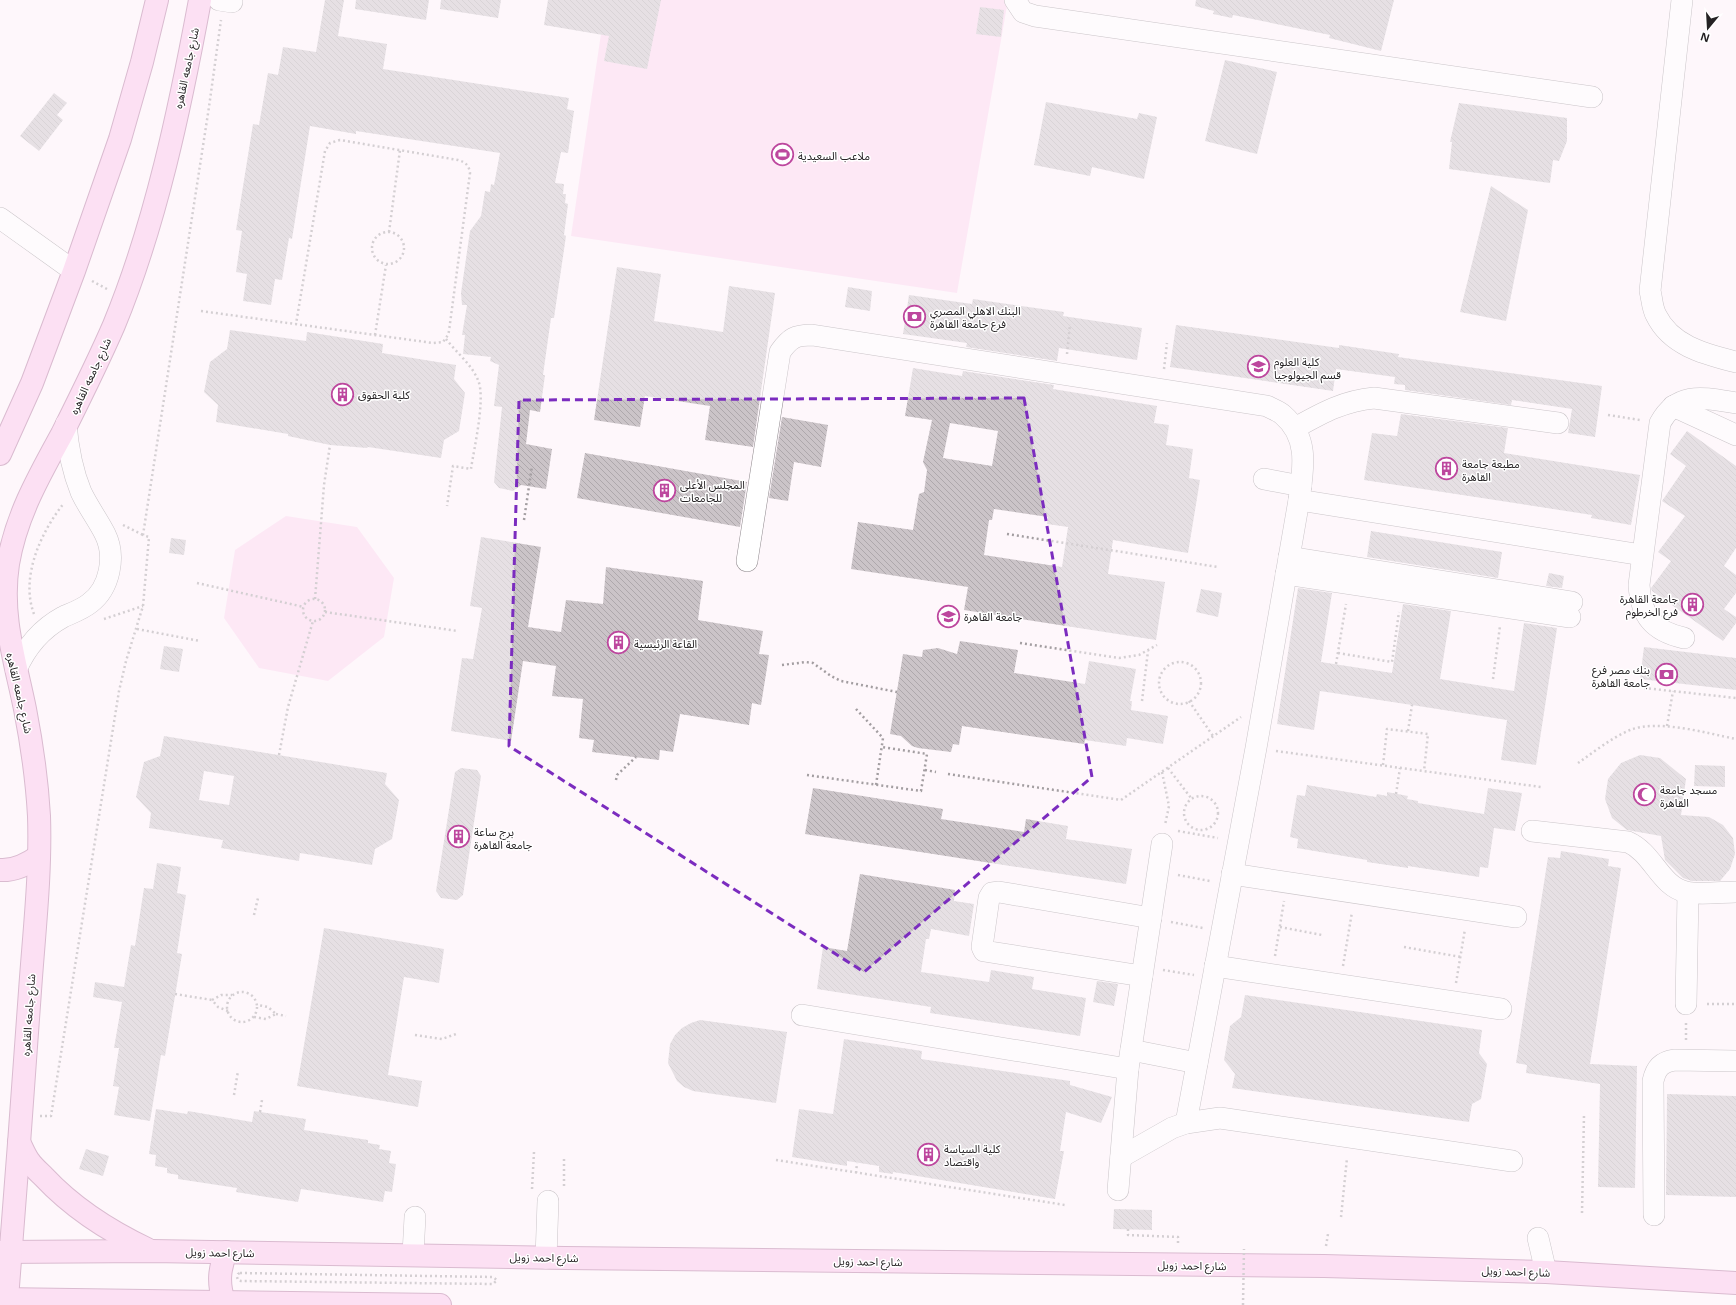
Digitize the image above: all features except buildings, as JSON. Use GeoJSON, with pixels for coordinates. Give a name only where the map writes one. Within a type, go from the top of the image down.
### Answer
{"type":"FeatureCollection","features":[{"type":"Feature","properties":{"kind":"main road"},"geometry":{"type":"LineString","coordinates":[[3,444],[32,383],[74,271],[120,139],[142,62],[157,0]]}},
{"type":"Feature","properties":{"kind":"main road","name":"شارع جامعه القاهره"},"geometry":{"type":"LineString","coordinates":[[3,1299],[5,1252],[19,1142],[39,856],[36,781],[32,743],[8,638],[5,606],[7,566],[17,526],[32,489],[93,374],[124,298],[149,219],[167,153],[183,89],[200,0]]}},
{"type":"Feature","properties":{"kind":"main road"},"geometry":{"type":"LineString","coordinates":[[0,870],[16,868],[39,856]]}},
{"type":"Feature","properties":{"kind":"main road"},"geometry":{"type":"LineString","coordinates":[[19,1142],[29,1162],[50,1184],[73,1204],[111,1230],[152,1251]]}},
{"type":"Feature","properties":{"kind":"main road","name":"شارع احمد زويل"},"geometry":{"type":"LineString","coordinates":[[5,1252],[226,1252],[301,1264],[546,1258],[1324,1266],[1546,1272],[1736,1283]]}},
{"type":"Feature","properties":{"kind":"main road"},"geometry":{"type":"LineString","coordinates":[[224,1302],[220,1290],[219,1278],[221,1265],[226,1252]]}},
{"type":"Feature","properties":{"kind":"main road"},"geometry":{"type":"LineString","coordinates":[[3,1299],[224,1302],[302,1292],[440,1305]]}},
{"type":"Feature","properties":{"kind":"lane"},"geometry":{"type":"LineString","coordinates":[[1015,0],[1023,12],[1035,16],[1592,97]]}},
{"type":"Feature","properties":{"kind":"lane"},"geometry":{"type":"LineString","coordinates":[[1682,0],[1650,291],[1656,315],[1669,335],[1689,348],[1736,362]]}},
{"type":"Feature","properties":{"kind":"lane"},"geometry":{"type":"LineString","coordinates":[[0,218],[74,271]]}},
{"type":"Feature","properties":{"kind":"lane"},"geometry":{"type":"LineString","coordinates":[[747,561],[780,352],[788,341],[799,335],[812,334],[1267,406],[1283,415],[1295,428],[1302,445],[1304,463],[1300,493],[1256,748],[1186,1123]]}},
{"type":"Feature","properties":{"kind":"lane"},"geometry":{"type":"LineString","coordinates":[[1295,428],[1341,404],[1374,398],[1558,423]]}},
{"type":"Feature","properties":{"kind":"lane"},"geometry":{"type":"LineString","coordinates":[[1684,638],[1669,635],[1656,626],[1646,615],[1640,600],[1639,592],[1642,555],[1660,423],[1665,414],[1673,406],[1683,400],[1694,398],[1736,403]]}},
{"type":"Feature","properties":{"kind":"lane"},"geometry":{"type":"LineString","coordinates":[[1673,406],[1736,435]]}},
{"type":"Feature","properties":{"kind":"lane"},"geometry":{"type":"LineString","coordinates":[[16,670],[23,654],[33,640],[61,618],[90,603],[99,594],[106,582],[110,569],[111,558],[106,534],[88,507],[81,491],[70,458],[66,424]]}},
{"type":"Feature","properties":{"kind":"lane"},"geometry":{"type":"LineString","coordinates":[[1264,479],[1300,493],[1642,555]]}},
{"type":"Feature","properties":{"kind":"lane"},"geometry":{"type":"LineString","coordinates":[[1287,566],[1571,610],[1503,607],[1402,592],[1350,583],[1287,566]]}},
{"type":"Feature","properties":{"kind":"lane"},"geometry":{"type":"LineString","coordinates":[[1532,831],[1619,841],[1632,844],[1644,852],[1672,886],[1688,893],[1736,892]]}},
{"type":"Feature","properties":{"kind":"lane"},"geometry":{"type":"LineString","coordinates":[[1118,1190],[1129,1060],[1163,836]]}},
{"type":"Feature","properties":{"kind":"lane"},"geometry":{"type":"LineString","coordinates":[[1231,879],[1287,882],[1516,917]]}},
{"type":"Feature","properties":{"kind":"lane"},"geometry":{"type":"LineString","coordinates":[[1142,971],[984,951],[982,947],[989,898],[992,893],[999,892],[1151,918]]}},
{"type":"Feature","properties":{"kind":"lane"},"geometry":{"type":"LineString","coordinates":[[1686,1004],[1688,893]]}},
{"type":"Feature","properties":{"kind":"lane"},"geometry":{"type":"LineString","coordinates":[[1214,972],[1272,974],[1501,1009]]}},
{"type":"Feature","properties":{"kind":"lane"},"geometry":{"type":"LineString","coordinates":[[802,1015],[1129,1060],[1197,1063]]}},
{"type":"Feature","properties":{"kind":"lane"},"geometry":{"type":"LineString","coordinates":[[1654,1215],[1653,1081],[1655,1072],[1659,1065],[1666,1061],[1736,1061]]}},
{"type":"Feature","properties":{"kind":"lane"},"geometry":{"type":"LineString","coordinates":[[1121,1157],[1158,1135],[1186,1123],[1220,1118],[1512,1161]]}},
{"type":"Feature","properties":{"kind":"lane"},"geometry":{"type":"LineString","coordinates":[[546,1258],[548,1201]]}},
{"type":"Feature","properties":{"kind":"lane"},"geometry":{"type":"LineString","coordinates":[[415,1217],[423,1262]]}},
{"type":"Feature","properties":{"kind":"lane"},"geometry":{"type":"LineString","coordinates":[[1538,1238],[1546,1272]]}},
{"type":"Feature","properties":{"kind":"path"},"geometry":{"type":"LineString","coordinates":[[143,535],[210,108],[225,1]]}},
{"type":"Feature","properties":{"kind":"path"},"geometry":{"type":"LineString","coordinates":[[201,311],[375,335],[438,343],[446,339],[449,331],[470,168],[462,161],[340,140],[330,143],[327,146],[296,324]]}},
{"type":"Feature","properties":{"kind":"path"},"geometry":{"type":"LineString","coordinates":[[389,232],[400,150]]}},
{"type":"Feature","properties":{"kind":"path"},"geometry":{"type":"LineString","coordinates":[[389,232],[395,233],[400,238],[404,250],[403,256],[398,261],[386,265],[375,259],[372,247],[377,236],[389,232]]}},
{"type":"Feature","properties":{"kind":"path"},"geometry":{"type":"LineString","coordinates":[[375,335],[386,265]]}},
{"type":"Feature","properties":{"kind":"path"},"geometry":{"type":"LineString","coordinates":[[74,271],[124,298]]}},
{"type":"Feature","properties":{"kind":"path"},"geometry":{"type":"LineString","coordinates":[[1065,375],[1070,324]]}},
{"type":"Feature","properties":{"kind":"path"},"geometry":{"type":"LineString","coordinates":[[446,339],[475,374],[478,380],[481,395],[471,469],[453,466],[447,506]]}},
{"type":"Feature","properties":{"kind":"path"},"geometry":{"type":"LineString","coordinates":[[1161,390],[1167,343]]}},
{"type":"Feature","properties":{"kind":"path"},"geometry":{"type":"LineString","coordinates":[[1608,415],[1660,423]]}},
{"type":"Feature","properties":{"kind":"path"},"geometry":{"type":"LineString","coordinates":[[315,599],[324,485],[330,445]]}},
{"type":"Feature","properties":{"kind":"path"},"geometry":{"type":"LineString","coordinates":[[524,520],[532,466]]}},
{"type":"Feature","properties":{"kind":"path"},"geometry":{"type":"LineString","coordinates":[[41,633],[32,608],[30,591],[34,559],[40,542],[55,514],[66,501],[81,491]]}},
{"type":"Feature","properties":{"kind":"path"},"geometry":{"type":"LineString","coordinates":[[21,1116],[51,1116],[119,691],[126,661],[143,606],[150,537],[120,523]]}},
{"type":"Feature","properties":{"kind":"path"},"geometry":{"type":"LineString","coordinates":[[1007,534],[1218,567]]}},
{"type":"Feature","properties":{"kind":"path"},"geometry":{"type":"LineString","coordinates":[[197,583],[304,607]]}},
{"type":"Feature","properties":{"kind":"path"},"geometry":{"type":"LineString","coordinates":[[1336,664],[1350,583]]}},
{"type":"Feature","properties":{"kind":"path"},"geometry":{"type":"LineString","coordinates":[[1338,654],[1392,662],[1402,592]]}},
{"type":"Feature","properties":{"kind":"path"},"geometry":{"type":"LineString","coordinates":[[315,599],[323,603],[325,612],[321,619],[313,621],[305,616],[304,607],[308,602],[315,599]]}},
{"type":"Feature","properties":{"kind":"path"},"geometry":{"type":"LineString","coordinates":[[100,620],[143,606]]}},
{"type":"Feature","properties":{"kind":"path"},"geometry":{"type":"LineString","coordinates":[[1493,679],[1503,607]]}},
{"type":"Feature","properties":{"kind":"path"},"geometry":{"type":"LineString","coordinates":[[325,612],[458,630]]}},
{"type":"Feature","properties":{"kind":"path"},"geometry":{"type":"LineString","coordinates":[[279,755],[288,707],[313,621]]}},
{"type":"Feature","properties":{"kind":"path"},"geometry":{"type":"LineString","coordinates":[[137,629],[200,641]]}},
{"type":"Feature","properties":{"kind":"path"},"geometry":{"type":"LineString","coordinates":[[1020,643],[1119,658],[1134,656],[1148,651],[1157,645]]}},
{"type":"Feature","properties":{"kind":"path"},"geometry":{"type":"LineString","coordinates":[[1142,701],[1148,651]]}},
{"type":"Feature","properties":{"kind":"path"},"geometry":{"type":"LineString","coordinates":[[782,665],[806,662],[813,663],[831,676],[841,681],[897,692]]}},
{"type":"Feature","properties":{"kind":"path"},"geometry":{"type":"LineString","coordinates":[[1185,662],[1191,665],[1200,677],[1199,691],[1195,697],[1189,701],[1182,704],[1175,703],[1168,700],[1163,695],[1158,681],[1164,668],[1170,664],[1185,662]]}},
{"type":"Feature","properties":{"kind":"path"},"geometry":{"type":"LineString","coordinates":[[1644,688],[1736,698]]}},
{"type":"Feature","properties":{"kind":"path"},"geometry":{"type":"LineString","coordinates":[[1667,726],[1673,691]]}},
{"type":"Feature","properties":{"kind":"path"},"geometry":{"type":"LineString","coordinates":[[1189,701],[1213,736]]}},
{"type":"Feature","properties":{"kind":"path"},"geometry":{"type":"LineString","coordinates":[[948,774],[1122,800],[1264,701]]}},
{"type":"Feature","properties":{"kind":"path"},"geometry":{"type":"LineString","coordinates":[[1408,732],[1412,705]]}},
{"type":"Feature","properties":{"kind":"path"},"geometry":{"type":"LineString","coordinates":[[856,709],[883,738],[876,785]]}},
{"type":"Feature","properties":{"kind":"path"},"geometry":{"type":"LineString","coordinates":[[1578,763],[1629,730],[1648,726],[1667,726],[1736,739]]}},
{"type":"Feature","properties":{"kind":"path"},"geometry":{"type":"LineString","coordinates":[[1383,765],[1387,729],[1428,734],[1424,771]]}},
{"type":"Feature","properties":{"kind":"path"},"geometry":{"type":"LineString","coordinates":[[807,775],[921,791],[927,754],[882,746]]}},
{"type":"Feature","properties":{"kind":"path"},"geometry":{"type":"LineString","coordinates":[[1256,748],[1541,787]]}},
{"type":"Feature","properties":{"kind":"path"},"geometry":{"type":"LineString","coordinates":[[616,780],[617,775],[636,757]]}},
{"type":"Feature","properties":{"kind":"path"},"geometry":{"type":"LineString","coordinates":[[1168,768],[1191,798]]}},
{"type":"Feature","properties":{"kind":"path"},"geometry":{"type":"LineString","coordinates":[[1396,794],[1400,768]]}},
{"type":"Feature","properties":{"kind":"path"},"geometry":{"type":"LineString","coordinates":[[925,770],[936,772]]}},
{"type":"Feature","properties":{"kind":"path"},"geometry":{"type":"LineString","coordinates":[[1162,772],[1169,806],[1163,836],[1238,842]]}},
{"type":"Feature","properties":{"kind":"path"},"geometry":{"type":"LineString","coordinates":[[1204,796],[1210,798],[1215,803],[1218,809],[1218,816],[1211,827],[1198,830],[1191,827],[1187,822],[1184,816],[1184,809],[1186,803],[1191,798],[1204,796]]}},
{"type":"Feature","properties":{"kind":"path"},"geometry":{"type":"LineString","coordinates":[[1158,871],[1231,879]]}},
{"type":"Feature","properties":{"kind":"path"},"geometry":{"type":"LineString","coordinates":[[1272,974],[1287,882]]}},
{"type":"Feature","properties":{"kind":"path"},"geometry":{"type":"LineString","coordinates":[[1340,984],[1355,893]]}},
{"type":"Feature","properties":{"kind":"path"},"geometry":{"type":"LineString","coordinates":[[254,914],[258,898]]}},
{"type":"Feature","properties":{"kind":"path"},"geometry":{"type":"LineString","coordinates":[[1454,1001],[1468,910]]}},
{"type":"Feature","properties":{"kind":"path"},"geometry":{"type":"LineString","coordinates":[[1151,918],[1221,931]]}},
{"type":"Feature","properties":{"kind":"path"},"geometry":{"type":"LineString","coordinates":[[1280,927],[1322,935]]}},
{"type":"Feature","properties":{"kind":"path"},"geometry":{"type":"LineString","coordinates":[[1404,947],[1461,957]]}},
{"type":"Feature","properties":{"kind":"path"},"geometry":{"type":"LineString","coordinates":[[1142,971],[1214,972]]}},
{"type":"Feature","properties":{"kind":"path"},"geometry":{"type":"LineString","coordinates":[[175,994],[212,1000],[221,995],[232,995],[238,992],[252,994],[258,1004],[257,1013],[247,1022],[233,1020],[228,1011],[228,1001],[232,995]]}},
{"type":"Feature","properties":{"kind":"path"},"geometry":{"type":"LineString","coordinates":[[212,1000],[218,1008],[228,1011]]}},
{"type":"Feature","properties":{"kind":"path"},"geometry":{"type":"LineString","coordinates":[[258,1004],[268,1008],[276,1014],[286,1016]]}},
{"type":"Feature","properties":{"kind":"path"},"geometry":{"type":"LineString","coordinates":[[254,1016],[266,1019],[276,1014]]}},
{"type":"Feature","properties":{"kind":"path"},"geometry":{"type":"LineString","coordinates":[[415,1035],[442,1039],[456,1034]]}},
{"type":"Feature","properties":{"kind":"path"},"geometry":{"type":"LineString","coordinates":[[234,1095],[238,1071]]}},
{"type":"Feature","properties":{"kind":"path"},"geometry":{"type":"LineString","coordinates":[[260,1112],[262,1100]]}},
{"type":"Feature","properties":{"kind":"path"},"geometry":{"type":"LineString","coordinates":[[1582,1213],[1584,1115]]}},
{"type":"Feature","properties":{"kind":"path"},"geometry":{"type":"LineString","coordinates":[[1341,1217],[1349,1137]]}},
{"type":"Feature","properties":{"kind":"path"},"geometry":{"type":"LineString","coordinates":[[776,1160],[1065,1205]]}},
{"type":"Feature","properties":{"kind":"path"},"geometry":{"type":"LineString","coordinates":[[856,1173],[857,1163]]}},
{"type":"Feature","properties":{"kind":"path"},"geometry":{"type":"LineString","coordinates":[[1128,1229],[1128,1235],[1178,1237]]}},
{"type":"Feature","properties":{"kind":"path"},"geometry":{"type":"LineString","coordinates":[[1243,1305],[1244,1249]]}},
{"type":"Feature","properties":{"kind":"path"},"geometry":{"type":"LineString","coordinates":[[423,1262],[428,1283],[428,1305]]}},
{"type":"Feature","properties":{"kind":"path"},"geometry":{"type":"LineString","coordinates":[[423,1262],[493,1277],[497,1280],[493,1284],[428,1283],[302,1292],[241,1281],[236,1278],[240,1273],[301,1264],[423,1262]]}},
{"type":"Feature","properties":{"kind":"path"},"geometry":{"type":"LineString","coordinates":[[301,1264],[302,1292]]}},
{"type":"Feature","properties":{"kind":"highlighted area"},"geometry":{"type":"Polygon","coordinates":[[[1024,398],[1092,777],[864,972],[509,746],[519,400],[1024,398]]]}},
{"type":"Feature","properties":{"kind":"shaded area","name":"ملاعب السعيدية"},"geometry":{"type":"Polygon","coordinates":[[[606,0],[1008,0],[957,293],[571,236],[606,0]]]}},
{"type":"Feature","properties":{"kind":"shaded area"},"geometry":{"type":"Polygon","coordinates":[[[286,516],[357,527],[394,578],[384,637],[328,681],[259,668],[224,618],[235,550],[286,516]]]}},
{"type":"Feature","properties":{"kind":"place","name":"ملاعب السعيدية"},"geometry":{"type":"Point","coordinates":[782,155]}},
{"type":"Feature","properties":{"kind":"place","name":"البنك الاهلي المصري فرع جامعة القاهرة"},"geometry":{"type":"Point","coordinates":[915,316]}},
{"type":"Feature","properties":{"kind":"place","name":"كلية العلوم قسم الجيولوجيا"},"geometry":{"type":"Point","coordinates":[1259,367]}},
{"type":"Feature","properties":{"kind":"place","name":"كلية الحقوق"},"geometry":{"type":"Point","coordinates":[342,394]}},
{"type":"Feature","properties":{"kind":"place","name":"مطبعة جامعة القاهرة"},"geometry":{"type":"Point","coordinates":[1447,469]}},
{"type":"Feature","properties":{"kind":"place","name":"المجلس الأعلى للجامعات"},"geometry":{"type":"Point","coordinates":[665,490]}},
{"type":"Feature","properties":{"kind":"place","name":"جامعة القاهرة فرع الخرطوم"},"geometry":{"type":"Point","coordinates":[1693,604]}},
{"type":"Feature","properties":{"kind":"place","name":"جامعة القاهرة"},"geometry":{"type":"Point","coordinates":[948,616]}},
{"type":"Feature","properties":{"kind":"place","name":"القاعة الرئيسية"},"geometry":{"type":"Point","coordinates":[619,643]}},
{"type":"Feature","properties":{"kind":"place","name":"بنك مصر فرع جامعة القاهرة"},"geometry":{"type":"Point","coordinates":[1666,675]}},
{"type":"Feature","properties":{"kind":"place","name":"مسجد جامعة القاهرة"},"geometry":{"type":"Point","coordinates":[1645,795]}},
{"type":"Feature","properties":{"kind":"place","name":"برج ساعة جامعة القاهرة"},"geometry":{"type":"Point","coordinates":[458,837]}},
{"type":"Feature","properties":{"kind":"place","name":"كلية السياسة واقتصاد"},"geometry":{"type":"Point","coordinates":[928,1154]}}]}
